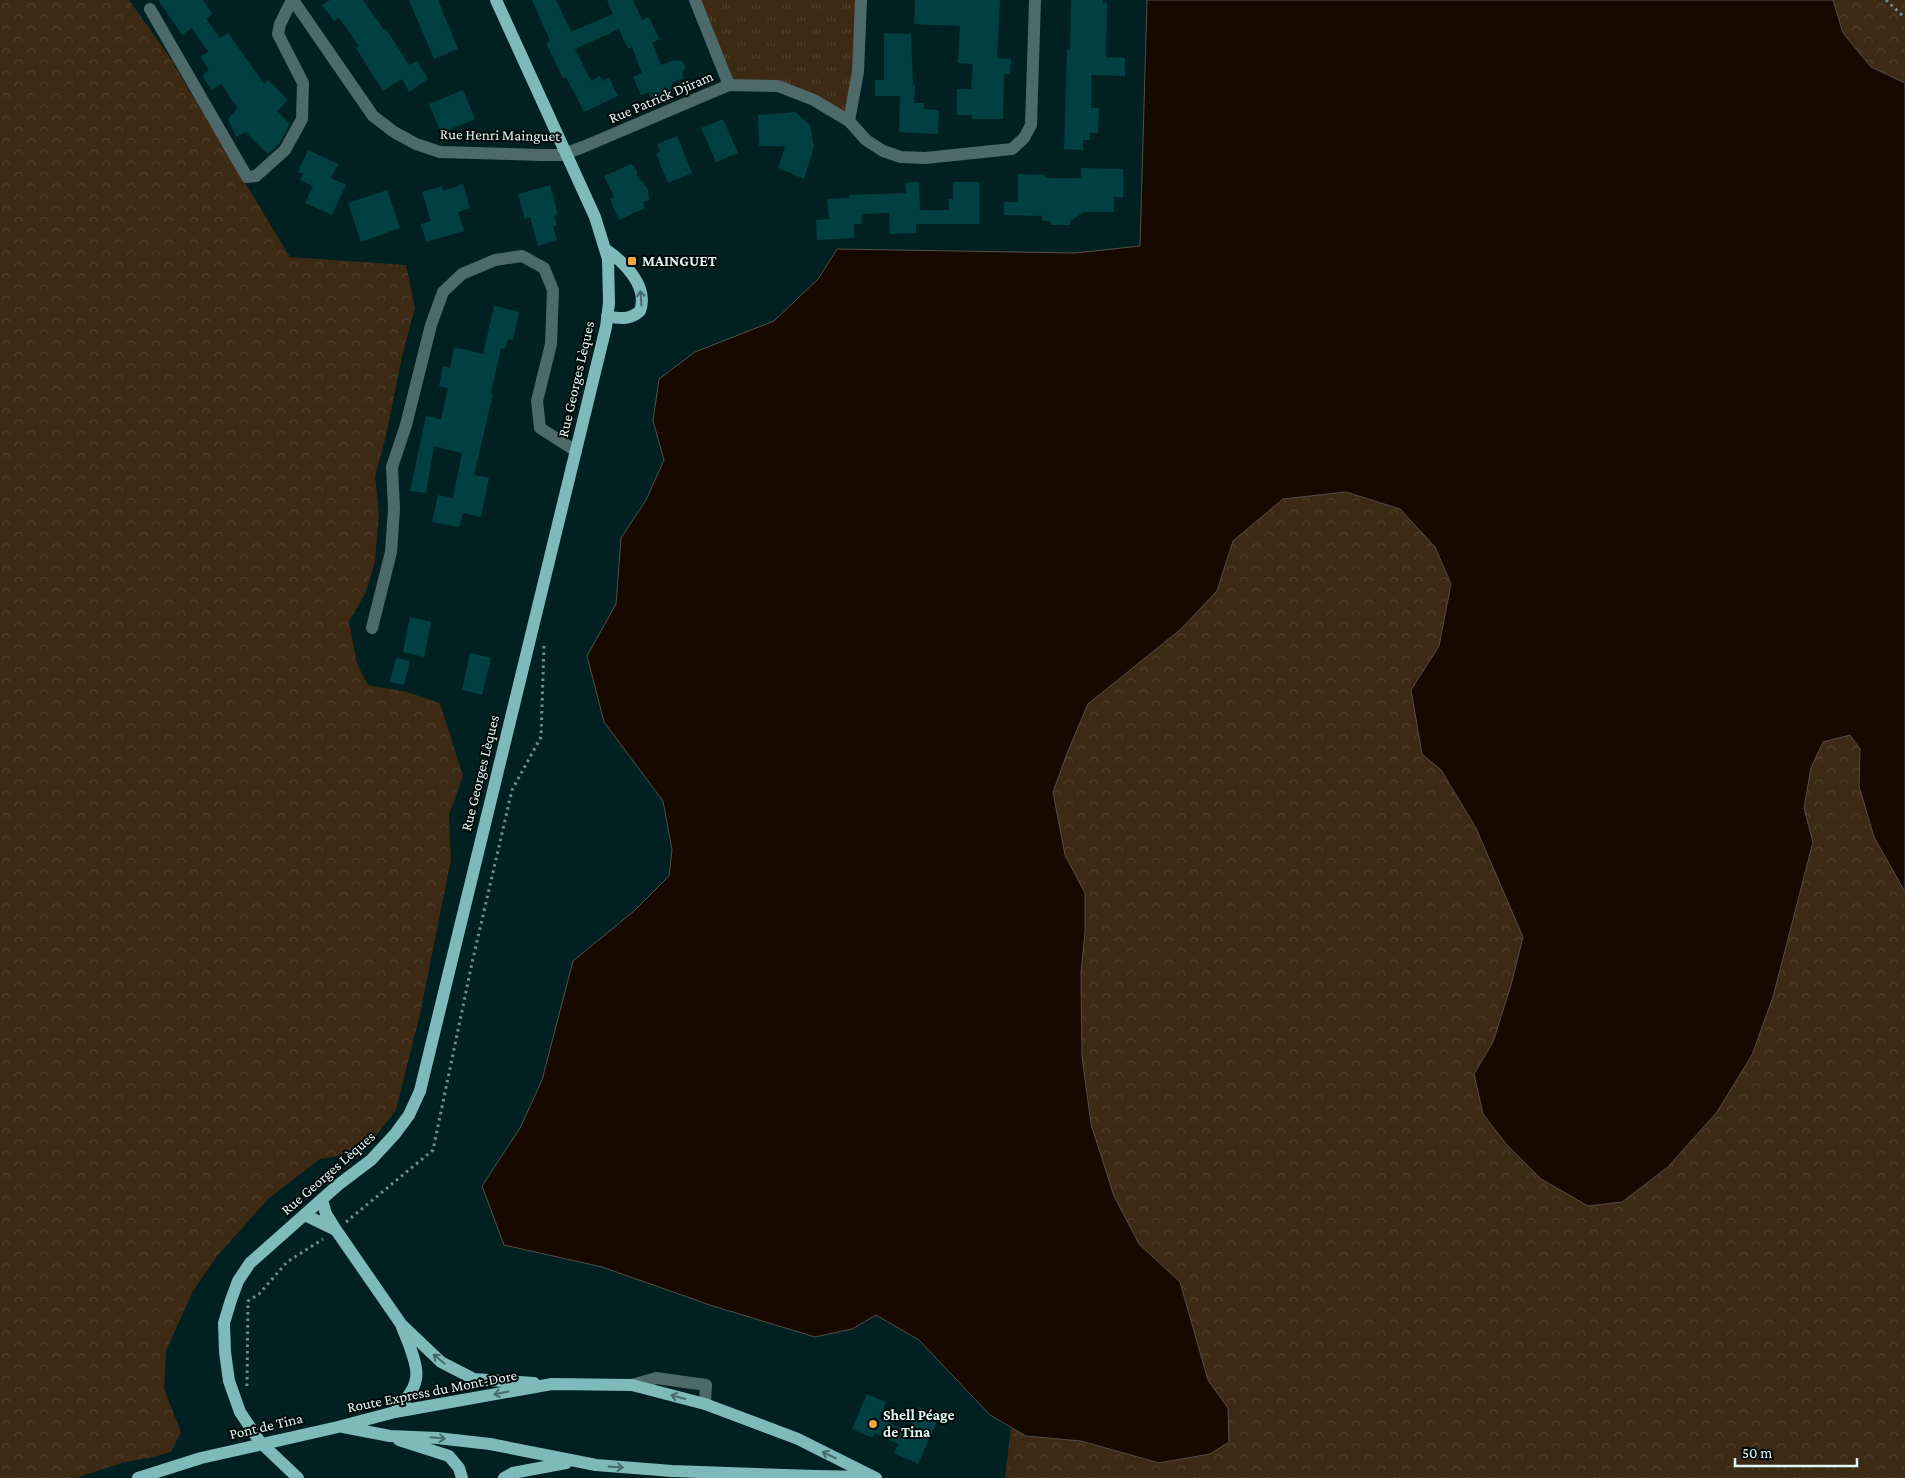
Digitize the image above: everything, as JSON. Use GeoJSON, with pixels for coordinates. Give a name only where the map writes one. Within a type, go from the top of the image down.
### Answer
{"type":"FeatureCollection","features":[{"type":"Feature","properties":{"kind":"main road","name":"Rue Georges Lèques"},"geometry":{"type":"LineString","coordinates":[[298,1478],[260,1442],[240,1412],[229,1381],[224,1322],[238,1281],[250,1263],[305,1214],[371,1160],[395,1134],[408,1115],[420,1091],[576,451],[607,316],[609,277],[605,249],[595,217],[496,0]]}},
{"type":"Feature","properties":{"kind":"main road"},"geometry":{"type":"LineString","coordinates":[[605,249],[628,270],[641,290],[643,298],[640,311],[631,317],[621,319],[607,316]]}},
{"type":"Feature","properties":{"kind":"main road"},"geometry":{"type":"LineString","coordinates":[[322,1200],[326,1214],[336,1230],[402,1324],[441,1362],[474,1378],[552,1384]]}},
{"type":"Feature","properties":{"kind":"main road"},"geometry":{"type":"LineString","coordinates":[[305,1214],[336,1230]]}},
{"type":"Feature","properties":{"kind":"main road"},"geometry":{"type":"LineString","coordinates":[[395,1412],[406,1400],[416,1379],[415,1362],[402,1324]]}},
{"type":"Feature","properties":{"kind":"main road","name":"Route Express du Mont-Dore"},"geometry":{"type":"LineString","coordinates":[[338,1427],[395,1412],[552,1384],[632,1385],[705,1404],[798,1439],[875,1477]]}},
{"type":"Feature","properties":{"kind":"main road","name":"Route Express du Mont-Dore"},"geometry":{"type":"LineString","coordinates":[[338,1427],[390,1436],[437,1438],[490,1444],[596,1465],[672,1470],[875,1477]]}},
{"type":"Feature","properties":{"kind":"main road","name":"Pont de Tina"},"geometry":{"type":"LineString","coordinates":[[138,1478],[201,1458],[338,1427]]}},
{"type":"Feature","properties":{"kind":"main road"},"geometry":{"type":"LineString","coordinates":[[390,1436],[411,1445],[449,1456],[459,1468],[462,1478]]}},
{"type":"Feature","properties":{"kind":"main road"},"geometry":{"type":"LineString","coordinates":[[504,1478],[513,1473],[566,1462],[596,1465]]}},
{"type":"Feature","properties":{"kind":"street"},"geometry":{"type":"LineString","coordinates":[[150,9],[247,177],[256,176],[285,150],[302,119],[303,83],[278,34],[280,24],[292,0]]}},
{"type":"Feature","properties":{"kind":"street","name":"Rue Henri Mainguet"},"geometry":{"type":"LineString","coordinates":[[292,0],[373,116],[394,132],[416,144],[440,152],[552,155],[567,153]]}},
{"type":"Feature","properties":{"kind":"street"},"geometry":{"type":"LineString","coordinates":[[695,0],[729,85]]}},
{"type":"Feature","properties":{"kind":"street"},"geometry":{"type":"LineString","coordinates":[[849,121],[858,72],[861,0]]}},
{"type":"Feature","properties":{"kind":"street","name":"Rue Patrick Djiram"},"geometry":{"type":"LineString","coordinates":[[567,153],[584,148],[729,85],[778,86],[814,100],[849,121],[866,140],[883,151],[901,157],[925,158],[1012,150],[1024,138],[1031,125],[1035,0]]}},
{"type":"Feature","properties":{"kind":"street"},"geometry":{"type":"LineString","coordinates":[[372,628],[391,552],[394,509],[392,467],[406,425],[431,325],[443,292],[462,274],[495,260],[522,256],[544,268],[553,290],[551,344],[537,401],[540,428],[576,451]]}},
{"type":"Feature","properties":{"kind":"street"},"geometry":{"type":"LineString","coordinates":[[632,1385],[656,1378],[706,1385],[705,1404]]}},
{"type":"Feature","properties":{"kind":"path"},"geometry":{"type":"LineString","coordinates":[[1886,0],[1905,18]]}},
{"type":"Feature","properties":{"kind":"green space"},"geometry":{"type":"Polygon","coordinates":[[[0,0],[129,0],[168,55],[290,257],[406,265],[415,308],[403,352],[385,440],[375,477],[379,513],[375,562],[365,594],[349,621],[357,664],[368,685],[407,692],[440,703],[463,776],[449,815],[451,860],[420,1014],[396,1110],[371,1142],[339,1156],[320,1159],[268,1199],[217,1256],[192,1293],[166,1351],[164,1389],[181,1432],[171,1452],[125,1462],[76,1478],[0,1478],[0,0]]]}},
{"type":"Feature","properties":{"kind":"green space"},"geometry":{"type":"Polygon","coordinates":[[[695,0],[861,0],[849,121],[778,86],[729,85],[695,0]]]}},
{"type":"Feature","properties":{"kind":"green space"},"geometry":{"type":"Polygon","coordinates":[[[1833,0],[1905,0],[1905,83],[1871,67],[1843,33],[1833,0]]]}},
{"type":"Feature","properties":{"kind":"green space"},"geometry":{"type":"Polygon","coordinates":[[[1346,492],[1400,509],[1435,547],[1451,584],[1439,646],[1411,690],[1422,754],[1441,770],[1476,828],[1523,937],[1511,985],[1493,1042],[1474,1074],[1483,1114],[1506,1144],[1541,1179],[1717,1112],[1752,1055],[1773,997],[1813,843],[1804,808],[1811,768],[1823,742],[1850,735],[1860,749],[1859,786],[1874,837],[1905,892],[1905,1478],[1005,1478],[1011,1427],[1026,1436],[1081,1441],[1159,1463],[1228,1408],[1208,1380],[1180,1282],[1139,1244],[1114,1196],[1091,1124],[1082,1056],[1081,973],[1085,932],[1085,893],[1065,855],[1053,792],[1088,704],[1181,629],[1217,591],[1233,541],[1283,499],[1346,492]]]}},
{"type":"Feature","properties":{"kind":"shaded area"},"geometry":{"type":"Polygon","coordinates":[[[1147,0],[1833,0],[1843,33],[1871,67],[1905,83],[1905,892],[1874,837],[1859,786],[1860,749],[1850,735],[1823,742],[1811,768],[1804,808],[1813,842],[1773,997],[1752,1055],[1717,1112],[1668,1167],[1622,1202],[1588,1206],[1541,1179],[1506,1144],[1483,1114],[1474,1074],[1493,1042],[1511,985],[1523,937],[1476,828],[1441,770],[1422,754],[1411,690],[1439,646],[1451,584],[1435,547],[1400,509],[1346,492],[1283,499],[1233,541],[1217,591],[1181,629],[1088,704],[1053,792],[1065,855],[1085,893],[1085,932],[1081,973],[1082,1056],[1091,1124],[1114,1196],[1139,1244],[1180,1282],[1208,1380],[1228,1408],[1229,1442],[1210,1454],[1159,1463],[1081,1441],[1026,1436],[990,1415],[919,1340],[876,1315],[852,1329],[815,1337],[713,1306],[602,1267],[504,1245],[482,1186],[520,1128],[542,1080],[573,961],[634,911],[669,876],[672,850],[663,801],[604,722],[587,656],[616,604],[621,538],[646,500],[664,460],[653,421],[659,379],[695,352],[774,321],[819,278],[837,249],[1075,253],[1140,246],[1147,0]]]}},
{"type":"Feature","properties":{"kind":"building"},"geometry":{"type":"Polygon","coordinates":[[[158,0],[203,0],[212,14],[206,19],[220,38],[228,33],[264,84],[268,80],[288,100],[277,111],[290,124],[279,144],[268,154],[246,132],[236,137],[228,119],[238,108],[221,84],[212,90],[202,76],[209,70],[200,57],[208,52],[192,28],[182,35],[158,0]]]}},
{"type":"Feature","properties":{"kind":"building"},"geometry":{"type":"Polygon","coordinates":[[[330,0],[363,0],[384,30],[386,29],[409,65],[417,61],[428,79],[409,92],[402,79],[383,91],[356,48],[359,46],[339,18],[334,21],[322,5],[330,0]]]}},
{"type":"Feature","properties":{"kind":"building"},"geometry":{"type":"Polygon","coordinates":[[[409,0],[438,0],[458,49],[434,59],[409,0]]]}},
{"type":"Feature","properties":{"kind":"building"},"geometry":{"type":"Polygon","coordinates":[[[532,0],[556,0],[571,32],[613,14],[607,0],[633,0],[642,20],[649,17],[659,39],[652,43],[661,65],[674,60],[682,61],[686,68],[682,73],[684,78],[672,83],[674,90],[651,100],[649,92],[641,95],[633,77],[642,73],[632,47],[628,49],[619,29],[575,49],[591,81],[600,76],[602,81],[609,78],[618,96],[584,112],[566,77],[563,79],[546,43],[550,41],[532,0]]]}},
{"type":"Feature","properties":{"kind":"building"},"geometry":{"type":"Polygon","coordinates":[[[915,0],[1000,0],[997,58],[1011,59],[1010,74],[1004,74],[1003,119],[972,119],[972,115],[957,115],[957,89],[971,89],[973,64],[958,63],[960,26],[914,24],[915,0]]]}},
{"type":"Feature","properties":{"kind":"building"},"geometry":{"type":"Polygon","coordinates":[[[1071,0],[1103,0],[1103,3],[1107,3],[1106,57],[1125,58],[1125,76],[1091,75],[1091,108],[1099,108],[1098,133],[1090,133],[1090,140],[1083,140],[1083,150],[1064,149],[1067,50],[1070,50],[1071,0]]]}},
{"type":"Feature","properties":{"kind":"building"},"geometry":{"type":"Polygon","coordinates":[[[884,33],[911,34],[913,85],[915,85],[914,103],[924,103],[924,109],[939,110],[938,134],[899,132],[900,96],[875,96],[875,80],[884,80],[884,33]]]}},
{"type":"Feature","properties":{"kind":"building"},"geometry":{"type":"Polygon","coordinates":[[[463,90],[475,119],[441,133],[429,104],[463,90]]]}},
{"type":"Feature","properties":{"kind":"building"},"geometry":{"type":"Polygon","coordinates":[[[795,112],[810,125],[814,147],[804,179],[778,168],[785,146],[759,146],[758,115],[795,112]]]}},
{"type":"Feature","properties":{"kind":"building"},"geometry":{"type":"Polygon","coordinates":[[[723,119],[738,153],[716,162],[701,128],[723,119]]]}},
{"type":"Feature","properties":{"kind":"building"},"geometry":{"type":"Polygon","coordinates":[[[677,136],[692,173],[668,183],[656,154],[660,151],[657,144],[677,136]]]}},
{"type":"Feature","properties":{"kind":"building"},"geometry":{"type":"Polygon","coordinates":[[[308,150],[338,164],[331,178],[346,185],[332,215],[305,203],[313,186],[300,180],[303,174],[298,172],[308,150]]]}},
{"type":"Feature","properties":{"kind":"building"},"geometry":{"type":"Polygon","coordinates":[[[631,164],[637,170],[637,176],[648,189],[649,200],[643,202],[645,208],[619,220],[610,199],[614,197],[604,176],[631,164]]]}},
{"type":"Feature","properties":{"kind":"building"},"geometry":{"type":"Polygon","coordinates":[[[1081,168],[1123,169],[1123,197],[1114,197],[1114,212],[1084,212],[1070,221],[1070,225],[1051,225],[1050,221],[1042,221],[1042,216],[1004,215],[1004,202],[1018,202],[1018,174],[1045,175],[1045,178],[1081,178],[1081,168]]]}},
{"type":"Feature","properties":{"kind":"building"},"geometry":{"type":"Polygon","coordinates":[[[919,182],[920,210],[949,210],[949,199],[953,199],[953,182],[979,182],[979,224],[916,224],[916,233],[890,234],[889,213],[861,214],[862,224],[854,224],[854,238],[817,240],[816,220],[829,219],[827,199],[849,198],[849,195],[906,193],[905,183],[919,182]]]}},
{"type":"Feature","properties":{"kind":"building"},"geometry":{"type":"Polygon","coordinates":[[[463,184],[470,208],[458,212],[464,231],[426,242],[421,224],[431,221],[422,192],[442,186],[443,191],[463,184]]]}},
{"type":"Feature","properties":{"kind":"building"},"geometry":{"type":"Polygon","coordinates":[[[550,185],[558,215],[554,216],[557,225],[553,227],[557,240],[538,246],[530,217],[525,219],[518,194],[550,185]]]}},
{"type":"Feature","properties":{"kind":"building"},"geometry":{"type":"Polygon","coordinates":[[[387,190],[400,228],[361,242],[348,203],[387,190]]]}},
{"type":"Feature","properties":{"kind":"building"},"geometry":{"type":"Polygon","coordinates":[[[494,306],[519,312],[513,340],[508,339],[505,349],[501,348],[491,393],[493,394],[474,475],[489,478],[481,517],[463,513],[459,527],[432,522],[438,495],[453,498],[462,453],[434,446],[426,493],[410,491],[426,416],[441,419],[448,388],[439,386],[443,366],[450,368],[454,347],[483,354],[494,306]]]}},
{"type":"Feature","properties":{"kind":"building"},"geometry":{"type":"Polygon","coordinates":[[[410,617],[431,622],[424,657],[403,652],[410,617]]]}},
{"type":"Feature","properties":{"kind":"building"},"geometry":{"type":"Polygon","coordinates":[[[470,653],[491,658],[482,695],[462,690],[470,653]]]}},
{"type":"Feature","properties":{"kind":"building"},"geometry":{"type":"Polygon","coordinates":[[[396,658],[410,661],[404,685],[390,682],[396,658]]]}},
{"type":"Feature","properties":{"kind":"building","name":"Shell Péage de Tina"},"geometry":{"type":"Polygon","coordinates":[[[867,1394],[886,1402],[879,1418],[908,1432],[919,1407],[939,1417],[918,1464],[894,1453],[898,1444],[875,1433],[872,1438],[852,1429],[867,1394]]]}},
{"type":"Feature","properties":{"kind":"place","name":"MAINGUET"},"geometry":{"type":"Point","coordinates":[632,261]}},
{"type":"Feature","properties":{"kind":"place","name":"Shell Péage de Tina"},"geometry":{"type":"Point","coordinates":[873,1424]}}]}
